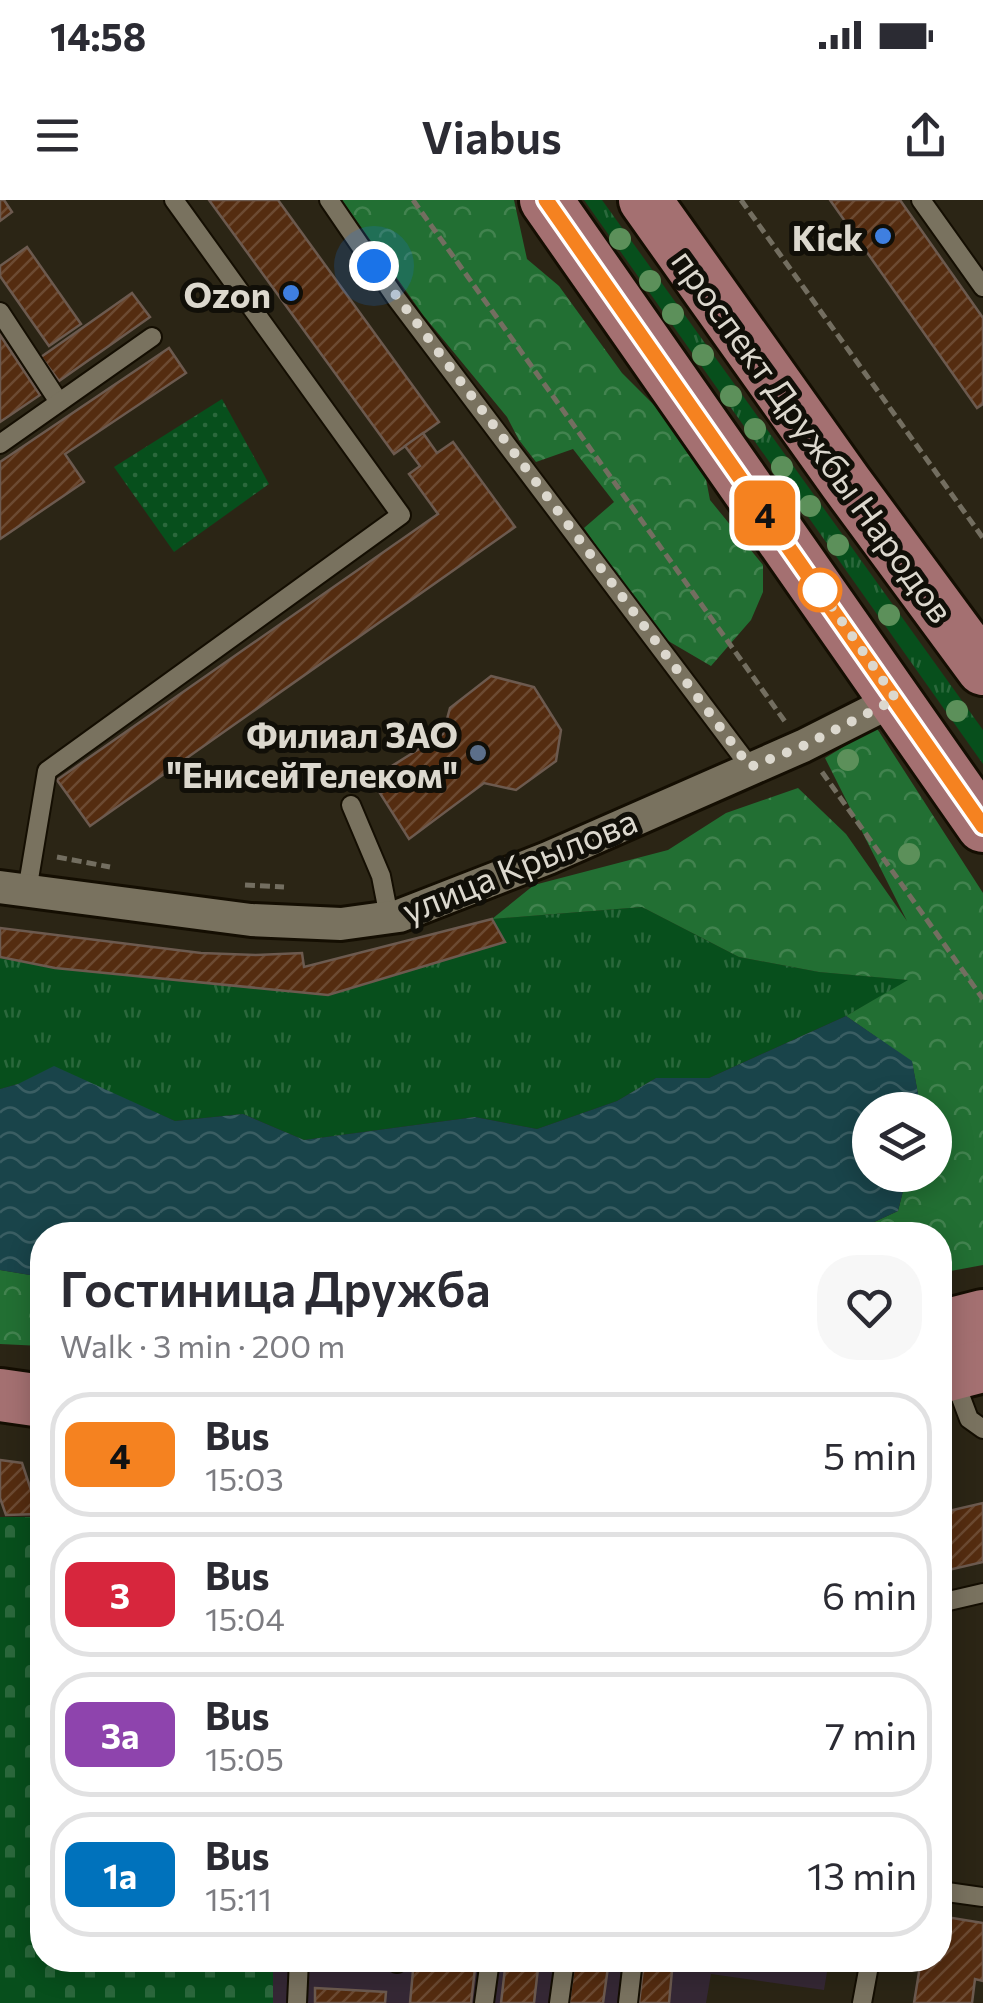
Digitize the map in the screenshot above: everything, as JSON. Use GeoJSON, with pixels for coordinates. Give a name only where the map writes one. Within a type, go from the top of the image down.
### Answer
{"type":"FeatureCollection","features":[{"type":"Feature","properties":{"kind":"main road"},"geometry":{"type":"LineString","coordinates":[[546,200],[983,826]]}},
{"type":"Feature","properties":{"kind":"main road","name":"проспект Дружбы Народов"},"geometry":{"type":"LineString","coordinates":[[645,200],[983,669]]}},
{"type":"Feature","properties":{"kind":"main road"},"geometry":{"type":"LineString","coordinates":[[954,1361],[983,1316]]}},
{"type":"Feature","properties":{"kind":"main road"},"geometry":{"type":"LineString","coordinates":[[0,1395],[30,1399]]}},
{"type":"Feature","properties":{"kind":"street","name":"улица Крылова"},"geometry":{"type":"LineString","coordinates":[[13,889],[251,920],[341,924],[399,916],[548,858],[803,746],[896,699]]}},
{"type":"Feature","properties":{"kind":"lane"},"geometry":{"type":"LineString","coordinates":[[13,889],[34,853],[47,772],[401,515],[174,200]]}},
{"type":"Feature","properties":{"kind":"lane"},"geometry":{"type":"LineString","coordinates":[[328,200],[396,298],[750,767]]}},
{"type":"Feature","properties":{"kind":"lane"},"geometry":{"type":"LineString","coordinates":[[921,200],[983,287]]}},
{"type":"Feature","properties":{"kind":"lane"},"geometry":{"type":"LineString","coordinates":[[0,312],[59,402]]}},
{"type":"Feature","properties":{"kind":"lane"},"geometry":{"type":"LineString","coordinates":[[0,444],[152,338]]}},
{"type":"Feature","properties":{"kind":"lane"},"geometry":{"type":"LineString","coordinates":[[351,805],[381,876],[389,917]]}},
{"type":"Feature","properties":{"kind":"lane"},"geometry":{"type":"LineString","coordinates":[[954,1361],[969,1419],[983,1429]]}},
{"type":"Feature","properties":{"kind":"lane"},"geometry":{"type":"LineString","coordinates":[[952,1600],[983,1593]]}},
{"type":"Feature","properties":{"kind":"lane"},"geometry":{"type":"LineString","coordinates":[[952,1892],[983,1897]]}},
{"type":"Feature","properties":{"kind":"lane"},"geometry":{"type":"LineString","coordinates":[[297,2003],[298,1972]]}},
{"type":"Feature","properties":{"kind":"lane"},"geometry":{"type":"LineString","coordinates":[[484,2003],[488,1972]]}},
{"type":"Feature","properties":{"kind":"lane"},"geometry":{"type":"LineString","coordinates":[[559,2003],[563,1972]]}},
{"type":"Feature","properties":{"kind":"lane"},"geometry":{"type":"LineString","coordinates":[[628,2003],[632,1972]]}},
{"type":"Feature","properties":{"kind":"lane"},"geometry":{"type":"LineString","coordinates":[[862,2003],[868,1972]]}},
{"type":"Feature","properties":{"kind":"path"},"geometry":{"type":"LineString","coordinates":[[413,200],[983,999]]}},
{"type":"Feature","properties":{"kind":"path"},"geometry":{"type":"LineString","coordinates":[[741,200],[983,538]]}},
{"type":"Feature","properties":{"kind":"path"},"geometry":{"type":"LineString","coordinates":[[34,853],[121,869]]}},
{"type":"Feature","properties":{"kind":"path"},"geometry":{"type":"LineString","coordinates":[[228,884],[284,887]]}},
{"type":"Feature","properties":{"kind":"shaded area"},"geometry":{"type":"Polygon","coordinates":[[[273,1972],[827,1972],[824,1990],[711,1974],[706,2003],[273,2003],[273,1972]]]}},
{"type":"Feature","properties":{"kind":"green space"},"geometry":{"type":"Polygon","coordinates":[[[342,200],[514,200],[527,259],[559,286],[622,373],[686,437],[702,458],[710,500],[763,565],[763,592],[751,620],[711,666],[658,635],[584,528],[614,502],[573,449],[536,462],[507,417],[423,315],[342,200]]]}},
{"type":"Feature","properties":{"kind":"green space"},"geometry":{"type":"Polygon","coordinates":[[[584,200],[602,200],[983,730],[983,764],[584,200]]]}},
{"type":"Feature","properties":{"kind":"green space"},"geometry":{"type":"Polygon","coordinates":[[[222,399],[269,484],[174,552],[114,467],[222,399]]]}},
{"type":"Feature","properties":{"kind":"green space"},"geometry":{"type":"Polygon","coordinates":[[[876,727],[983,893],[983,1265],[952,1271],[952,1222],[874,1222],[898,1211],[903,1192],[952,1192],[952,1092],[918,1092],[912,1062],[846,1016],[908,980],[819,972],[739,957],[642,907],[492,919],[534,885],[668,850],[726,813],[798,788],[846,834],[907,921],[825,758],[876,727]]]}},
{"type":"Feature","properties":{"kind":"green space"},"geometry":{"type":"Polygon","coordinates":[[[642,907],[739,957],[819,972],[910,980],[846,1016],[709,1078],[656,1078],[617,1101],[537,1129],[475,1117],[304,1140],[243,1114],[175,1121],[124,1099],[18,1084],[0,1089],[0,957],[55,968],[328,995],[504,942],[492,919],[642,907]]]}},
{"type":"Feature","properties":{"kind":"green space"},"geometry":{"type":"Polygon","coordinates":[[[0,1270],[30,1275],[30,1345],[0,1344],[0,1270]]]}},
{"type":"Feature","properties":{"kind":"green space"},"geometry":{"type":"Polygon","coordinates":[[[0,1517],[30,1517],[30,1972],[273,1972],[273,2003],[0,2003],[0,1517]]]}},
{"type":"Feature","properties":{"kind":"water"},"geometry":{"type":"Polygon","coordinates":[[[846,1016],[912,1061],[918,1092],[852,1092],[852,1192],[903,1192],[898,1211],[874,1222],[30,1222],[30,1275],[0,1270],[0,1089],[54,1066],[175,1121],[243,1114],[304,1140],[475,1117],[537,1129],[617,1101],[656,1078],[709,1078],[846,1016]]]}},
{"type":"Feature","properties":{"kind":"building"},"geometry":{"type":"Polygon","coordinates":[[[0,200],[12,212],[0,221],[0,200]]]}},
{"type":"Feature","properties":{"kind":"building"},"geometry":{"type":"Polygon","coordinates":[[[209,200],[278,200],[439,422],[394,454],[209,200]]]}},
{"type":"Feature","properties":{"kind":"building"},"geometry":{"type":"Polygon","coordinates":[[[830,200],[900,200],[983,318],[983,404],[977,408],[830,200]]]}},
{"type":"Feature","properties":{"kind":"building"},"geometry":{"type":"Polygon","coordinates":[[[27,247],[81,324],[49,346],[0,276],[0,266],[27,247]]]}},
{"type":"Feature","properties":{"kind":"building"},"geometry":{"type":"Polygon","coordinates":[[[132,293],[150,317],[59,381],[41,357],[132,293]]]}},
{"type":"Feature","properties":{"kind":"building"},"geometry":{"type":"Polygon","coordinates":[[[0,335],[40,395],[0,422],[0,335]]]}},
{"type":"Feature","properties":{"kind":"building"},"geometry":{"type":"Polygon","coordinates":[[[169,348],[186,373],[65,454],[84,482],[0,539],[0,462],[169,348]]]}},
{"type":"Feature","properties":{"kind":"building"},"geometry":{"type":"Polygon","coordinates":[[[423,433],[437,453],[453,442],[515,527],[90,826],[57,780],[438,514],[409,474],[420,466],[405,446],[423,433]]]}},
{"type":"Feature","properties":{"kind":"building"},"geometry":{"type":"Polygon","coordinates":[[[491,676],[534,687],[561,730],[556,761],[516,790],[484,783],[409,839],[371,779],[443,734],[450,708],[491,676]]]}},
{"type":"Feature","properties":{"kind":"building"},"geometry":{"type":"Polygon","coordinates":[[[492,919],[505,942],[328,995],[55,968],[0,957],[0,928],[201,953],[302,953],[304,967],[492,919]]]}},
{"type":"Feature","properties":{"kind":"building"},"geometry":{"type":"Polygon","coordinates":[[[0,1460],[22,1463],[30,1487],[30,1514],[6,1515],[0,1498],[0,1460]]]}},
{"type":"Feature","properties":{"kind":"building"},"geometry":{"type":"Polygon","coordinates":[[[983,1503],[983,1562],[952,1569],[952,1510],[983,1503]]]}},
{"type":"Feature","properties":{"kind":"building"},"geometry":{"type":"Polygon","coordinates":[[[952,1918],[983,1923],[983,1981],[975,1979],[972,2003],[914,2003],[919,1972],[952,1972],[952,1918]]]}},
{"type":"Feature","properties":{"kind":"building"},"geometry":{"type":"Polygon","coordinates":[[[413,1972],[475,1972],[471,2003],[410,2003],[413,1972]]]}},
{"type":"Feature","properties":{"kind":"building"},"geometry":{"type":"Polygon","coordinates":[[[505,1972],[538,1972],[534,2003],[501,2003],[505,1972]]]}},
{"type":"Feature","properties":{"kind":"building"},"geometry":{"type":"Polygon","coordinates":[[[573,1972],[607,1972],[603,2003],[569,2003],[573,1972]]]}},
{"type":"Feature","properties":{"kind":"building"},"geometry":{"type":"Polygon","coordinates":[[[643,1972],[672,1972],[669,2003],[639,2003],[643,1972]]]}},
{"type":"Feature","properties":{"kind":"building"},"geometry":{"type":"Polygon","coordinates":[[[315,1988],[386,1992],[385,2003],[315,2003],[315,1988]]]}},
{"type":"Feature","properties":{"kind":"bus line","name":"4"},"geometry":{"type":"LineString","coordinates":[[546,200],[983,826]]}},
{"type":"Feature","properties":{"kind":"place","name":"Kick"},"geometry":{"type":"Point","coordinates":[883,236]}},
{"type":"Feature","properties":{"kind":"place","name":"Ozon"},"geometry":{"type":"Point","coordinates":[291,293]}},
{"type":"Feature","properties":{"kind":"place","name":"Филиал ЗАО \"ЕнисейТелеком\""},"geometry":{"type":"Point","coordinates":[478,753]}},
{"type":"Feature","properties":{"kind":"route"},"geometry":{"type":"LineString","coordinates":[[374,266],[750,767],[803,746],[896,699],[820,590]]}}]}
